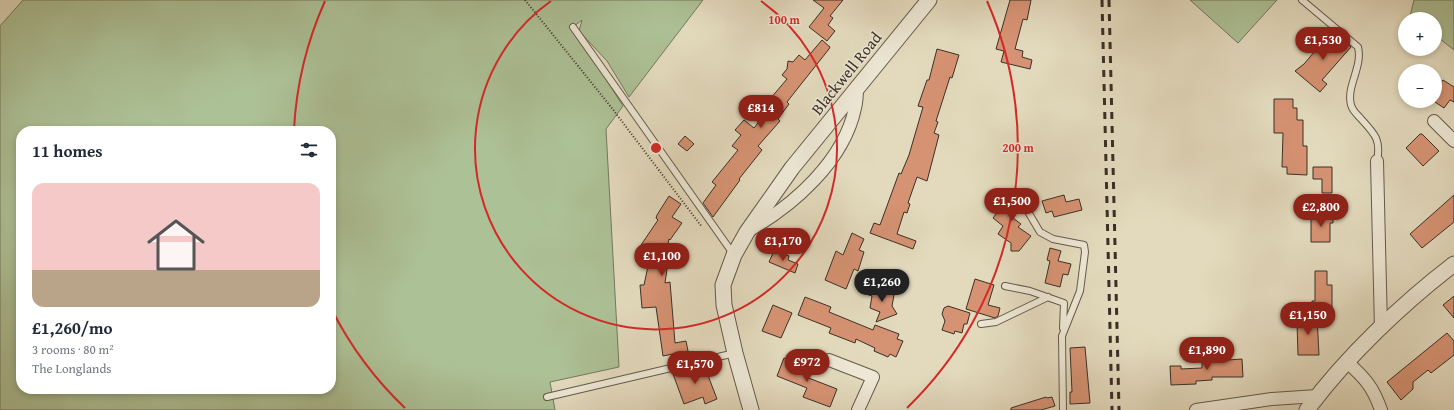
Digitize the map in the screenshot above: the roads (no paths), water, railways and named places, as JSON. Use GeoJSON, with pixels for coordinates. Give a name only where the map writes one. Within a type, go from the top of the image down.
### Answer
{"type":"FeatureCollection","features":[{"type":"Feature","properties":{"kind":"street","name":"Blackwell Road"},"geometry":{"type":"LineString","coordinates":[[751,410],[734,353],[724,305],[722,285],[734,255],[747,232],[792,168],[857,86],[929,0]]}},
{"type":"Feature","properties":{"kind":"street"},"geometry":{"type":"LineString","coordinates":[[747,232],[773,217],[795,199],[816,178],[835,154],[846,134],[855,108],[857,86]]}},
{"type":"Feature","properties":{"kind":"street"},"geometry":{"type":"LineString","coordinates":[[1434,121],[1454,141]]}},
{"type":"Feature","properties":{"kind":"street"},"geometry":{"type":"LineString","coordinates":[[1377,161],[1381,328]]}},
{"type":"Feature","properties":{"kind":"street"},"geometry":{"type":"LineString","coordinates":[[1307,410],[1347,362],[1381,328],[1454,264]]}},
{"type":"Feature","properties":{"kind":"street"},"geometry":{"type":"LineString","coordinates":[[829,360],[872,376],[858,410]]}},
{"type":"Feature","properties":{"kind":"street"},"geometry":{"type":"LineString","coordinates":[[1347,362],[1366,378],[1375,393],[1381,410]]}},
{"type":"Feature","properties":{"kind":"street"},"geometry":{"type":"LineString","coordinates":[[1196,410],[1272,399],[1318,396]]}},
{"type":"Feature","properties":{"kind":"lane"},"geometry":{"type":"LineString","coordinates":[[1302,0],[1358,47],[1360,54],[1351,92],[1351,104],[1354,111],[1377,139],[1379,149],[1377,161]]}},
{"type":"Feature","properties":{"kind":"lane"},"geometry":{"type":"LineString","coordinates":[[573,27],[734,255]]}},
{"type":"Feature","properties":{"kind":"lane"},"geometry":{"type":"LineString","coordinates":[[1027,210],[1040,232],[1053,239],[1084,245],[1085,252],[1080,291],[1062,336]]}},
{"type":"Feature","properties":{"kind":"lane"},"geometry":{"type":"LineString","coordinates":[[1005,286],[1048,297],[1064,304],[1062,336],[1063,410]]}},
{"type":"Feature","properties":{"kind":"lane"},"geometry":{"type":"LineString","coordinates":[[981,324],[996,322],[1048,297]]}},
{"type":"Feature","properties":{"kind":"lane"},"geometry":{"type":"LineString","coordinates":[[546,397],[734,353]]}},
{"type":"Feature","properties":{"kind":"railway"},"geometry":{"type":"LineString","coordinates":[[1102,0],[1112,410]]}},
{"type":"Feature","properties":{"kind":"railway"},"geometry":{"type":"LineString","coordinates":[[1109,0],[1119,410]]}}]}
